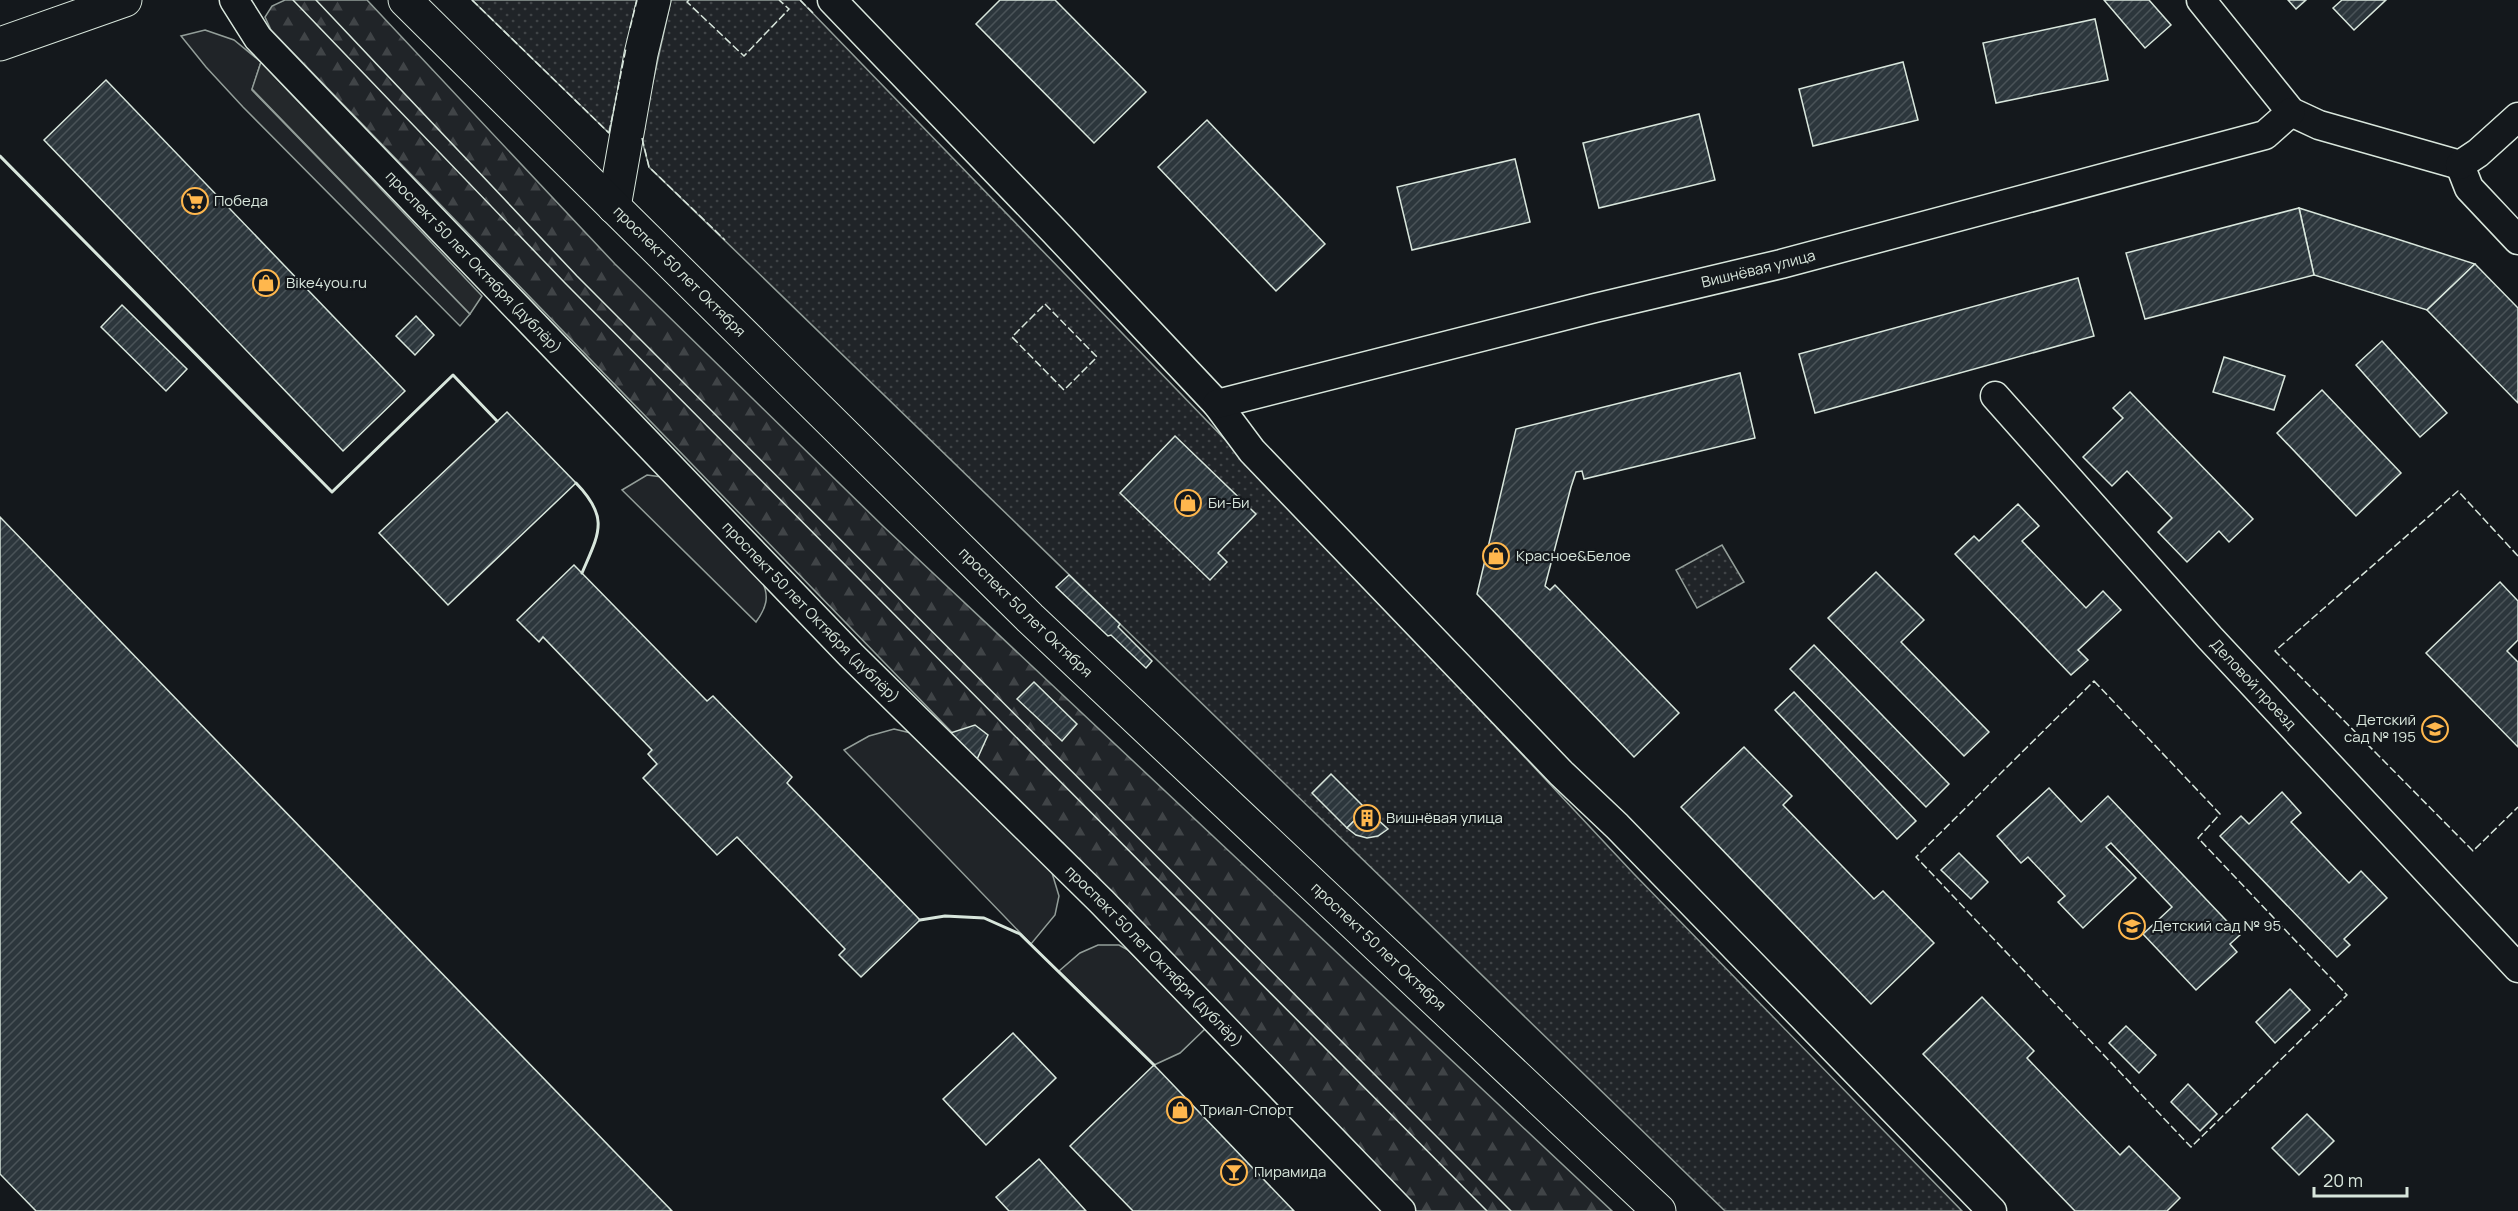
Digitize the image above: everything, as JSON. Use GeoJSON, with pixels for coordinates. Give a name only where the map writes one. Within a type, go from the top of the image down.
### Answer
{"type":"FeatureCollection","features":[{"type":"Feature","properties":{"kind":"main road"},"geometry":{"type":"LineString","coordinates":[[0,44],[125,0]]}},
{"type":"Feature","properties":{"kind":"main road","name":"проспект 50 лет Октября"},"geometry":{"type":"LineString","coordinates":[[405,0],[1030,618],[1659,1211]]}},
{"type":"Feature","properties":{"kind":"main road"},"geometry":{"type":"LineString","coordinates":[[614,207],[641,54],[654,0]]}},
{"type":"Feature","properties":{"kind":"street","name":"проспект 50 лет Октября (дублёр)"},"geometry":{"type":"LineString","coordinates":[[234,0],[258,38],[851,656],[1102,902],[1401,1211]]}},
{"type":"Feature","properties":{"kind":"street"},"geometry":{"type":"LineString","coordinates":[[832,0],[1217,404],[1252,451],[1561,773],[1617,826],[1992,1211]]}},
{"type":"Feature","properties":{"kind":"street"},"geometry":{"type":"LineString","coordinates":[[2201,0],[2291,112],[2319,125],[2460,165],[2478,153],[2518,117]]}},
{"type":"Feature","properties":{"kind":"street","name":"Вишнёвая улица"},"geometry":{"type":"LineString","coordinates":[[1217,404],[1595,308],[1781,264],[2265,135],[2291,112]]}},
{"type":"Feature","properties":{"kind":"street"},"geometry":{"type":"LineString","coordinates":[[2460,165],[2469,188],[2518,240]]}},
{"type":"Feature","properties":{"kind":"street","name":"Деловой проезд"},"geometry":{"type":"LineString","coordinates":[[1995,396],[2210,638],[2518,968]]}},
{"type":"Feature","properties":{"kind":"green space"},"geometry":{"type":"Polygon","coordinates":[[[285,0],[367,0],[615,264],[884,527],[1612,1211],[1416,1211],[271,30],[265,17],[272,6],[285,0]]]}},
{"type":"Feature","properties":{"kind":"green space"},"geometry":{"type":"Polygon","coordinates":[[[472,0],[637,0],[609,133],[472,0]]]}},
{"type":"Feature","properties":{"kind":"green space"},"geometry":{"type":"Polygon","coordinates":[[[671,0],[800,0],[1299,516],[1634,874],[1962,1211],[1725,1211],[649,167],[641,136],[671,0]]]}},
{"type":"Feature","properties":{"kind":"green space"},"geometry":{"type":"Polygon","coordinates":[[[205,30],[234,40],[261,62],[252,90],[470,314],[460,326],[243,107],[181,36],[205,30]]]}},
{"type":"Feature","properties":{"kind":"green space"},"geometry":{"type":"Polygon","coordinates":[[[647,475],[662,477],[762,581],[766,592],[766,602],[756,622],[622,490],[647,475]]]}},
{"type":"Feature","properties":{"kind":"green space"},"geometry":{"type":"Polygon","coordinates":[[[1722,545],[1744,582],[1697,608],[1676,570],[1722,545]]]}},
{"type":"Feature","properties":{"kind":"green space"},"geometry":{"type":"Polygon","coordinates":[[[894,729],[915,734],[1052,873],[1059,896],[1055,915],[1031,944],[844,750],[869,736],[894,729]]]}},
{"type":"Feature","properties":{"kind":"green space"},"geometry":{"type":"Polygon","coordinates":[[[1098,945],[1119,945],[1128,950],[1205,1029],[1180,1053],[1154,1065],[1059,971],[1080,953],[1098,945]]]}},
{"type":"Feature","properties":{"kind":"shaded area"},"geometry":{"type":"Polygon","coordinates":[[[261,62],[482,296],[470,314],[252,89],[261,62]]]}},
{"type":"Feature","properties":{"kind":"building"},"geometry":{"type":"Polygon","coordinates":[[[1000,0],[1055,0],[1146,92],[1094,143],[976,24],[1000,0]]]}},
{"type":"Feature","properties":{"kind":"building"},"geometry":{"type":"Polygon","coordinates":[[[2104,0],[2149,0],[2171,25],[2145,48],[2104,0]]]}},
{"type":"Feature","properties":{"kind":"building"},"geometry":{"type":"Polygon","coordinates":[[[2288,0],[2306,0],[2296,9],[2288,0]]]}},
{"type":"Feature","properties":{"kind":"building"},"geometry":{"type":"Polygon","coordinates":[[[2342,0],[2386,0],[2354,30],[2333,8],[2342,0]]]}},
{"type":"Feature","properties":{"kind":"building"},"geometry":{"type":"Polygon","coordinates":[[[2095,19],[2108,80],[1996,103],[1983,43],[2095,19]]]}},
{"type":"Feature","properties":{"kind":"building"},"geometry":{"type":"Polygon","coordinates":[[[1903,62],[1918,120],[1813,146],[1799,89],[1903,62]]]}},
{"type":"Feature","properties":{"kind":"building"},"geometry":{"type":"Polygon","coordinates":[[[106,80],[405,391],[343,451],[44,140],[106,80]]]}},
{"type":"Feature","properties":{"kind":"building"},"geometry":{"type":"Polygon","coordinates":[[[1699,114],[1715,180],[1599,208],[1583,143],[1699,114]]]}},
{"type":"Feature","properties":{"kind":"building"},"geometry":{"type":"Polygon","coordinates":[[[1207,120],[1325,244],[1276,291],[1158,167],[1207,120]]]}},
{"type":"Feature","properties":{"kind":"building"},"geometry":{"type":"Polygon","coordinates":[[[1515,159],[1530,222],[1412,250],[1397,187],[1515,159]]]}},
{"type":"Feature","properties":{"kind":"building"},"geometry":{"type":"Polygon","coordinates":[[[2299,208],[2475,264],[2427,310],[2314,275],[2299,208]]]}},
{"type":"Feature","properties":{"kind":"building"},"geometry":{"type":"Polygon","coordinates":[[[2299,208],[2314,275],[2145,319],[2126,253],[2299,208]]]}},
{"type":"Feature","properties":{"kind":"building"},"geometry":{"type":"Polygon","coordinates":[[[2475,264],[2518,308],[2518,403],[2427,310],[2475,264]]]}},
{"type":"Feature","properties":{"kind":"building"},"geometry":{"type":"Polygon","coordinates":[[[2078,278],[2094,336],[1815,413],[1799,354],[2078,278]]]}},
{"type":"Feature","properties":{"kind":"building"},"geometry":{"type":"Polygon","coordinates":[[[122,305],[187,369],[166,391],[101,327],[122,305]]]}},
{"type":"Feature","properties":{"kind":"building"},"geometry":{"type":"Polygon","coordinates":[[[416,316],[434,335],[415,355],[396,336],[416,316]]]}},
{"type":"Feature","properties":{"kind":"building"},"geometry":{"type":"Polygon","coordinates":[[[2382,341],[2447,413],[2420,437],[2356,365],[2382,341]]]}},
{"type":"Feature","properties":{"kind":"building"},"geometry":{"type":"Polygon","coordinates":[[[2224,357],[2285,376],[2274,410],[2213,392],[2224,357]]]}},
{"type":"Feature","properties":{"kind":"building"},"geometry":{"type":"Polygon","coordinates":[[[1740,373],[1755,438],[1584,479],[1582,471],[1576,472],[1571,487],[1545,586],[1550,590],[1555,585],[1679,713],[1634,757],[1477,594],[1516,429],[1740,373]]]}},
{"type":"Feature","properties":{"kind":"building"},"geometry":{"type":"Polygon","coordinates":[[[2322,390],[2401,473],[2356,516],[2277,433],[2322,390]]]}},
{"type":"Feature","properties":{"kind":"building"},"geometry":{"type":"Polygon","coordinates":[[[2130,392],[2253,519],[2229,542],[2219,531],[2187,562],[2158,532],[2172,518],[2127,471],[2112,486],[2083,457],[2123,418],[2113,408],[2130,392]]]}},
{"type":"Feature","properties":{"kind":"building"},"geometry":{"type":"Polygon","coordinates":[[[507,412],[576,483],[448,605],[379,533],[507,412]]]}},
{"type":"Feature","properties":{"kind":"building","name":"Би-Би"},"geometry":{"type":"Polygon","coordinates":[[[1175,436],[1256,514],[1218,553],[1227,562],[1210,580],[1120,493],[1175,436]]]}},
{"type":"Feature","properties":{"kind":"building"},"geometry":{"type":"Polygon","coordinates":[[[2018,504],[2039,526],[2022,541],[2086,608],[2103,591],[2121,610],[2078,650],[2088,660],[2071,675],[1955,554],[1974,536],[1979,541],[2018,504]]]}},
{"type":"Feature","properties":{"kind":"building"},"geometry":{"type":"Polygon","coordinates":[[[0,517],[672,1211],[36,1211],[0,1174],[0,517]]]}},
{"type":"Feature","properties":{"kind":"building"},"geometry":{"type":"Polygon","coordinates":[[[574,565],[707,701],[713,696],[792,777],[787,783],[920,920],[861,977],[839,955],[845,949],[737,837],[717,855],[643,778],[657,764],[648,754],[652,750],[543,637],[539,642],[517,620],[574,565]]]}},
{"type":"Feature","properties":{"kind":"building"},"geometry":{"type":"Polygon","coordinates":[[[1876,572],[1924,620],[1901,642],[1989,732],[1964,756],[1828,618],[1876,572]]]}},
{"type":"Feature","properties":{"kind":"building"},"geometry":{"type":"Polygon","coordinates":[[[1069,575],[1120,624],[1118,627],[1152,661],[1146,668],[1056,587],[1069,575]]]}},
{"type":"Feature","properties":{"kind":"building"},"geometry":{"type":"Polygon","coordinates":[[[2500,582],[2518,601],[2518,640],[2507,651],[2518,662],[2518,747],[2426,653],[2500,582]]]}},
{"type":"Feature","properties":{"kind":"building"},"geometry":{"type":"Polygon","coordinates":[[[1814,645],[1949,784],[1926,807],[1790,669],[1814,645]]]}},
{"type":"Feature","properties":{"kind":"building"},"geometry":{"type":"Polygon","coordinates":[[[1034,682],[1077,724],[1062,741],[1017,699],[1034,682]]]}},
{"type":"Feature","properties":{"kind":"building"},"geometry":{"type":"Polygon","coordinates":[[[1794,692],[1916,821],[1897,839],[1775,710],[1794,692]]]}},
{"type":"Feature","properties":{"kind":"building"},"geometry":{"type":"Polygon","coordinates":[[[975,725],[988,735],[974,766],[941,736],[975,725]]]}},
{"type":"Feature","properties":{"kind":"building"},"geometry":{"type":"Polygon","coordinates":[[[1744,747],[1792,796],[1783,805],[1874,899],[1883,891],[1934,943],[1871,1004],[1681,807],[1744,747]]]}},
{"type":"Feature","properties":{"kind":"building"},"geometry":{"type":"Polygon","coordinates":[[[1331,774],[1366,809],[1347,828],[1312,793],[1331,774]]]}},
{"type":"Feature","properties":{"kind":"building"},"geometry":{"type":"Polygon","coordinates":[[[2049,788],[2081,822],[2108,796],[2240,935],[2230,944],[2237,952],[2196,990],[2143,934],[2172,907],[2111,843],[2106,847],[2136,878],[2083,928],[2058,902],[2065,896],[2028,857],[2021,863],[1997,836],[2049,788]]]}},
{"type":"Feature","properties":{"kind":"building"},"geometry":{"type":"Polygon","coordinates":[[[2282,792],[2301,813],[2291,822],[2349,883],[2361,871],[2387,898],[2344,939],[2350,945],[2337,957],[2220,836],[2241,816],[2249,824],[2282,792]]]}},
{"type":"Feature","properties":{"kind":"building","name":"Вишнёвая улица"},"geometry":{"type":"Polygon","coordinates":[[[1366,809],[1388,829],[1378,836],[1367,838],[1356,835],[1347,828],[1366,809]]]}},
{"type":"Feature","properties":{"kind":"building"},"geometry":{"type":"Polygon","coordinates":[[[1959,853],[1988,882],[1971,899],[1941,870],[1959,853]]]}},
{"type":"Feature","properties":{"kind":"building"},"geometry":{"type":"Polygon","coordinates":[[[2290,989],[2310,1010],[2275,1043],[2256,1022],[2290,989]]]}},
{"type":"Feature","properties":{"kind":"building"},"geometry":{"type":"Polygon","coordinates":[[[1982,997],[2034,1051],[2027,1058],[2120,1155],[2129,1146],[2180,1198],[2167,1211],[2075,1211],[1923,1054],[1982,997]]]}},
{"type":"Feature","properties":{"kind":"building"},"geometry":{"type":"Polygon","coordinates":[[[2126,1026],[2156,1055],[2139,1073],[2109,1043],[2126,1026]]]}},
{"type":"Feature","properties":{"kind":"building"},"geometry":{"type":"Polygon","coordinates":[[[1013,1033],[1056,1078],[986,1145],[943,1099],[1013,1033]]]}},
{"type":"Feature","properties":{"kind":"building"},"geometry":{"type":"Polygon","coordinates":[[[1154,1065],[1294,1211],[1133,1211],[1070,1146],[1154,1065]]]}},
{"type":"Feature","properties":{"kind":"building"},"geometry":{"type":"Polygon","coordinates":[[[2188,1084],[2217,1114],[2200,1131],[2171,1102],[2188,1084]]]}},
{"type":"Feature","properties":{"kind":"building"},"geometry":{"type":"Polygon","coordinates":[[[2307,1114],[2334,1141],[2299,1175],[2272,1148],[2307,1114]]]}},
{"type":"Feature","properties":{"kind":"building"},"geometry":{"type":"Polygon","coordinates":[[[1039,1159],[1086,1211],[1009,1211],[996,1197],[1039,1159]]]}},
{"type":"Feature","properties":{"kind":"tram line"},"geometry":{"type":"LineString","coordinates":[[293,0],[565,283],[1487,1211]]}},
{"type":"Feature","properties":{"kind":"tram line"},"geometry":{"type":"LineString","coordinates":[[316,0],[577,276],[1511,1211]]}},
{"type":"Feature","properties":{"kind":"fence"},"geometry":{"type":"LineString","coordinates":[[472,0],[609,133]]}},
{"type":"Feature","properties":{"kind":"fence"},"geometry":{"type":"LineString","coordinates":[[630,28],[637,0]]}},
{"type":"Feature","properties":{"kind":"fence"},"geometry":{"type":"LineString","coordinates":[[689,0],[687,2],[744,56],[789,9],[779,0]]}},
{"type":"Feature","properties":{"kind":"fence"},"geometry":{"type":"LineString","coordinates":[[800,0],[813,13]]}},
{"type":"Feature","properties":{"kind":"fence"},"geometry":{"type":"LineString","coordinates":[[609,133],[626,48]]}},
{"type":"Feature","properties":{"kind":"fence"},"geometry":{"type":"LineString","coordinates":[[642,138],[649,167],[725,240]]}},
{"type":"Feature","properties":{"kind":"fence"},"geometry":{"type":"LineString","coordinates":[[1045,304],[1097,357],[1064,390],[1012,337],[1045,304]]}},
{"type":"Feature","properties":{"kind":"fence"},"geometry":{"type":"LineString","coordinates":[[2518,556],[2458,491],[2275,651],[2473,851],[2518,807]]}},
{"type":"Feature","properties":{"kind":"fence"},"geometry":{"type":"LineString","coordinates":[[2094,681],[2220,814],[2198,838],[2347,995],[2191,1147],[1916,857],[2094,681]]}},
{"type":"Feature","properties":{"kind":"wall"},"geometry":{"type":"LineString","coordinates":[[0,156],[332,492],[453,375],[497,421]]}},
{"type":"Feature","properties":{"kind":"wall"},"geometry":{"type":"LineString","coordinates":[[576,483],[594,506],[598,526],[597,536],[582,573]]}},
{"type":"Feature","properties":{"kind":"wall"},"geometry":{"type":"LineString","coordinates":[[920,920],[945,916],[984,918],[1020,934],[1154,1065]]}},
{"type":"Feature","properties":{"kind":"place","name":"Победа"},"geometry":{"type":"Point","coordinates":[195,201]}},
{"type":"Feature","properties":{"kind":"place","name":"Bike4you.ru"},"geometry":{"type":"Point","coordinates":[266,283]}},
{"type":"Feature","properties":{"kind":"place","name":"Би-Би"},"geometry":{"type":"Point","coordinates":[1188,503]}},
{"type":"Feature","properties":{"kind":"place","name":"Красное&Белое"},"geometry":{"type":"Point","coordinates":[1496,556]}},
{"type":"Feature","properties":{"kind":"place","name":"Детский сад № 195"},"geometry":{"type":"Point","coordinates":[2435,729]}},
{"type":"Feature","properties":{"kind":"place","name":"Вишнёвая улица"},"geometry":{"type":"Point","coordinates":[1367,818]}},
{"type":"Feature","properties":{"kind":"place","name":"Детский сад № 95"},"geometry":{"type":"Point","coordinates":[2132,926]}},
{"type":"Feature","properties":{"kind":"place","name":"Триал-Спорт"},"geometry":{"type":"Point","coordinates":[1180,1110]}},
{"type":"Feature","properties":{"kind":"place","name":"Пирамида"},"geometry":{"type":"Point","coordinates":[1234,1172]}}]}
